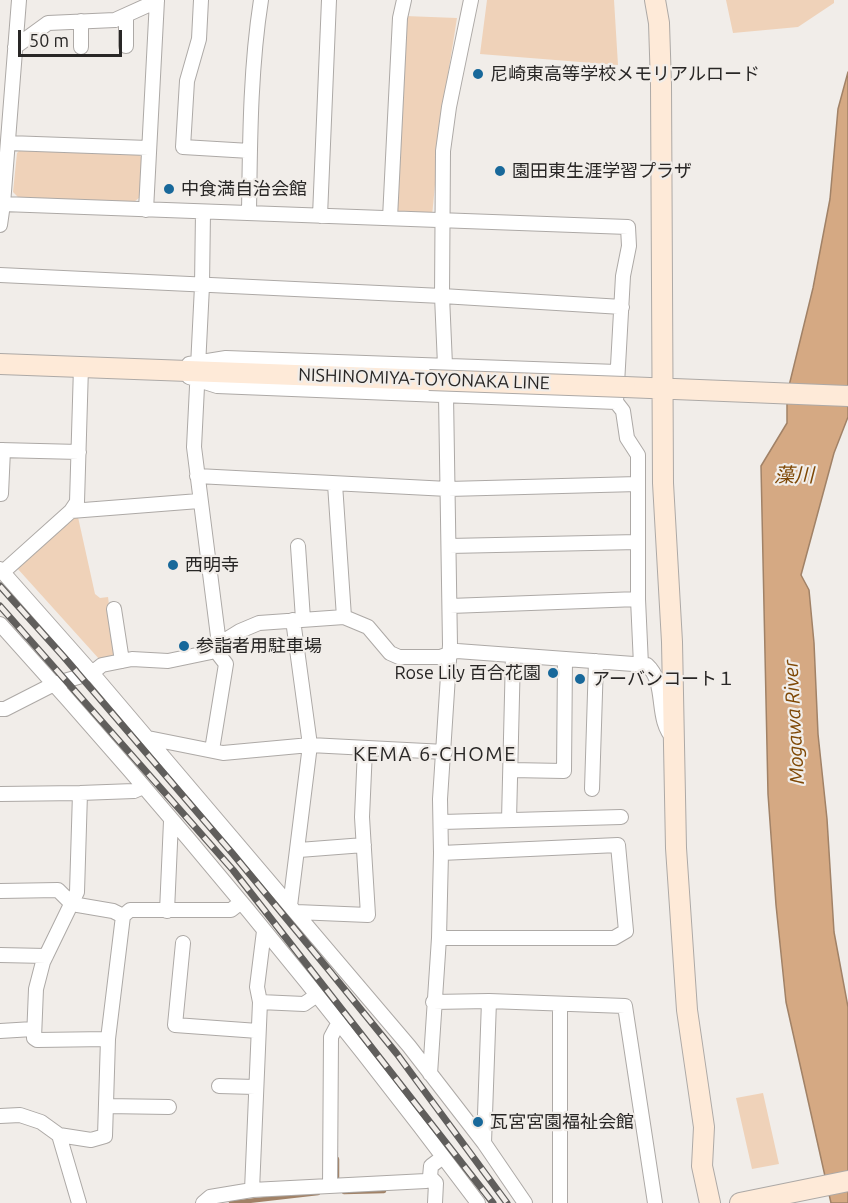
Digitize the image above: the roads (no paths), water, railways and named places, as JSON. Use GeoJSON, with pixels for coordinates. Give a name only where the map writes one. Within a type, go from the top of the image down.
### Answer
{"type":"FeatureCollection","features":[{"type":"Feature","properties":{"kind":"street"},"geometry":{"type":"LineString","coordinates":[[0,225],[19,0]]}},
{"type":"Feature","properties":{"kind":"street"},"geometry":{"type":"LineString","coordinates":[[201,0],[199,39],[187,81],[183,147],[250,151]]}},
{"type":"Feature","properties":{"kind":"street"},"geometry":{"type":"LineString","coordinates":[[249,213],[256,28],[261,0]]}},
{"type":"Feature","properties":{"kind":"street"},"geometry":{"type":"LineString","coordinates":[[320,216],[329,0]]}},
{"type":"Feature","properties":{"kind":"street"},"geometry":{"type":"LineString","coordinates":[[390,218],[398,47],[404,0]]}},
{"type":"Feature","properties":{"kind":"street"},"geometry":{"type":"LineString","coordinates":[[445,364],[442,296],[443,151],[449,107],[471,0]]}},
{"type":"Feature","properties":{"kind":"street"},"geometry":{"type":"LineString","coordinates":[[655,0],[659,23],[670,389],[663,483],[672,642],[676,848],[687,1010],[704,1127],[702,1166],[711,1203]]}},
{"type":"Feature","properties":{"kind":"street"},"geometry":{"type":"LineString","coordinates":[[15,47],[48,23],[115,20],[150,2],[157,1],[146,210]]}},
{"type":"Feature","properties":{"kind":"street"},"geometry":{"type":"LineString","coordinates":[[126,16],[126,46]]}},
{"type":"Feature","properties":{"kind":"street"},"geometry":{"type":"LineString","coordinates":[[81,21],[81,47]]}},
{"type":"Feature","properties":{"kind":"street"},"geometry":{"type":"LineString","coordinates":[[0,60],[14,63]]}},
{"type":"Feature","properties":{"kind":"street"},"geometry":{"type":"LineString","coordinates":[[8,143],[148,148]]}},
{"type":"Feature","properties":{"kind":"street"},"geometry":{"type":"LineString","coordinates":[[3,204],[628,227],[629,246],[623,276],[619,387],[627,438],[638,455],[638,599],[641,665]]}},
{"type":"Feature","properties":{"kind":"street"},"geometry":{"type":"LineString","coordinates":[[203,212],[202,286],[194,447],[217,647],[226,664],[212,750]]}},
{"type":"Feature","properties":{"kind":"street"},"geometry":{"type":"LineString","coordinates":[[0,275],[622,307]]}},
{"type":"Feature","properties":{"kind":"street"},"geometry":{"type":"LineString","coordinates":[[197,371],[226,358],[445,364],[619,387]]}},
{"type":"Feature","properties":{"kind":"street","name":"NISHINOMIYA-TOYONAKA LINE"},"geometry":{"type":"LineString","coordinates":[[0,364],[848,396]]}},
{"type":"Feature","properties":{"kind":"street"},"geometry":{"type":"LineString","coordinates":[[81,367],[77,502],[71,511],[1,571],[148,738],[409,1046],[484,1143],[525,1203]]}},
{"type":"Feature","properties":{"kind":"street"},"geometry":{"type":"LineString","coordinates":[[197,371],[217,386],[446,394],[619,387]]}},
{"type":"Feature","properties":{"kind":"street"},"geometry":{"type":"LineString","coordinates":[[430,1074],[439,938],[440,799],[445,752],[449,653],[446,394]]}},
{"type":"Feature","properties":{"kind":"street"},"geometry":{"type":"LineString","coordinates":[[2,494],[1,450],[79,452]]}},
{"type":"Feature","properties":{"kind":"street"},"geometry":{"type":"LineString","coordinates":[[197,476],[448,489],[638,484]]}},
{"type":"Feature","properties":{"kind":"street"},"geometry":{"type":"LineString","coordinates":[[335,484],[344,617]]}},
{"type":"Feature","properties":{"kind":"street"},"geometry":{"type":"LineString","coordinates":[[71,511],[200,501]]}},
{"type":"Feature","properties":{"kind":"street"},"geometry":{"type":"LineString","coordinates":[[449,546],[638,542]]}},
{"type":"Feature","properties":{"kind":"street"},"geometry":{"type":"LineString","coordinates":[[293,909],[310,745],[298,620],[298,546]]}},
{"type":"Feature","properties":{"kind":"street"},"geometry":{"type":"LineString","coordinates":[[450,606],[638,599]]}},
{"type":"Feature","properties":{"kind":"street"},"geometry":{"type":"LineString","coordinates":[[114,609],[122,662]]}},
{"type":"Feature","properties":{"kind":"street"},"geometry":{"type":"LineString","coordinates":[[0,709],[5,709],[42,692],[54,684],[92,673],[102,665],[132,659],[168,662],[217,647],[240,631],[259,623],[344,617],[368,627],[390,653],[399,657],[440,657],[457,651],[647,665],[655,672],[666,732],[675,741]]}},
{"type":"Feature","properties":{"kind":"street"},"geometry":{"type":"LineString","coordinates":[[0,624],[264,930],[339,1022],[477,1203]]}},
{"type":"Feature","properties":{"kind":"street"},"geometry":{"type":"LineString","coordinates":[[509,820],[513,655]]}},
{"type":"Feature","properties":{"kind":"street"},"geometry":{"type":"LineString","coordinates":[[511,770],[564,771],[565,659]]}},
{"type":"Feature","properties":{"kind":"street"},"geometry":{"type":"LineString","coordinates":[[592,789],[596,661]]}},
{"type":"Feature","properties":{"kind":"street"},"geometry":{"type":"LineString","coordinates":[[148,738],[223,753],[310,745],[445,752]]}},
{"type":"Feature","properties":{"kind":"street"},"geometry":{"type":"LineString","coordinates":[[293,909],[368,915],[362,817],[365,749]]}},
{"type":"Feature","properties":{"kind":"street"},"geometry":{"type":"LineString","coordinates":[[0,794],[80,794],[134,791],[143,787]]}},
{"type":"Feature","properties":{"kind":"street"},"geometry":{"type":"LineString","coordinates":[[80,794],[77,892],[46,956],[36,989],[34,1038],[37,1041],[108,1039]]}},
{"type":"Feature","properties":{"kind":"street"},"geometry":{"type":"LineString","coordinates":[[441,822],[621,817]]}},
{"type":"Feature","properties":{"kind":"street"},"geometry":{"type":"LineString","coordinates":[[167,911],[171,821]]}},
{"type":"Feature","properties":{"kind":"street"},"geometry":{"type":"LineString","coordinates":[[439,938],[614,938],[626,930],[618,844],[441,853]]}},
{"type":"Feature","properties":{"kind":"street"},"geometry":{"type":"LineString","coordinates":[[298,850],[364,845]]}},
{"type":"Feature","properties":{"kind":"street"},"geometry":{"type":"LineString","coordinates":[[0,891],[58,890],[72,904],[113,911],[123,916]]}},
{"type":"Feature","properties":{"kind":"street"},"geometry":{"type":"LineString","coordinates":[[0,1116],[20,1115],[41,1122],[58,1135],[90,1140],[105,1136],[108,1039],[123,916],[130,910],[231,910],[240,903]]}},
{"type":"Feature","properties":{"kind":"street"},"geometry":{"type":"LineString","coordinates":[[252,1190],[260,1002],[257,987],[264,930]]}},
{"type":"Feature","properties":{"kind":"street"},"geometry":{"type":"LineString","coordinates":[[183,943],[175,1025],[258,1031]]}},
{"type":"Feature","properties":{"kind":"street"},"geometry":{"type":"LineString","coordinates":[[0,955],[46,956]]}},
{"type":"Feature","properties":{"kind":"street"},"geometry":{"type":"LineString","coordinates":[[260,1002],[304,1004],[316,995]]}},
{"type":"Feature","properties":{"kind":"street"},"geometry":{"type":"LineString","coordinates":[[433,1002],[489,1001],[625,1006],[656,1203]]}},
{"type":"Feature","properties":{"kind":"street"},"geometry":{"type":"LineString","coordinates":[[484,1143],[487,1121],[489,1001]]}},
{"type":"Feature","properties":{"kind":"street"},"geometry":{"type":"LineString","coordinates":[[560,1005],[560,1203]]}},
{"type":"Feature","properties":{"kind":"street"},"geometry":{"type":"LineString","coordinates":[[334,1186],[331,1037],[339,1022]]}},
{"type":"Feature","properties":{"kind":"street"},"geometry":{"type":"LineString","coordinates":[[0,1031],[33,1029]]}},
{"type":"Feature","properties":{"kind":"street"},"geometry":{"type":"LineString","coordinates":[[219,1086],[255,1087]]}},
{"type":"Feature","properties":{"kind":"street"},"geometry":{"type":"LineString","coordinates":[[106,1106],[169,1107]]}},
{"type":"Feature","properties":{"kind":"street"},"geometry":{"type":"LineString","coordinates":[[58,1135],[79,1203]]}},
{"type":"Feature","properties":{"kind":"street"},"geometry":{"type":"LineString","coordinates":[[204,1203],[210,1197],[252,1190],[426,1181],[430,1177],[431,1166],[443,1157]]}},
{"type":"Feature","properties":{"kind":"street"},"geometry":{"type":"LineString","coordinates":[[430,1177],[436,1184],[435,1203]]}},
{"type":"Feature","properties":{"kind":"street"},"geometry":{"type":"LineString","coordinates":[[740,1203],[848,1181]]}},
{"type":"Feature","properties":{"kind":"water","name":"藻川"},"geometry":{"type":"Polygon","coordinates":[[[848,72],[848,417],[834,453],[801,575],[809,590],[834,932],[848,1007],[848,1203],[831,1203],[786,1002],[776,905],[768,794],[761,466],[787,423],[787,394],[813,288],[830,199],[838,109],[848,72]]]}},
{"type":"Feature","properties":{"kind":"waterway"},"geometry":{"type":"LineString","coordinates":[[337,1159],[337,1183]]}},
{"type":"Feature","properties":{"kind":"waterway"},"geometry":{"type":"LineString","coordinates":[[344,1192],[384,1191]]}},
{"type":"Feature","properties":{"kind":"waterway"},"geometry":{"type":"LineString","coordinates":[[231,1203],[318,1193]]}},
{"type":"Feature","properties":{"kind":"railway"},"geometry":{"type":"LineString","coordinates":[[0,586],[233,854],[328,969],[397,1054],[507,1203]]}},
{"type":"Feature","properties":{"kind":"railway"},"geometry":{"type":"LineString","coordinates":[[0,606],[233,870],[493,1203]]}},
{"type":"Feature","properties":{"kind":"place","name":"尼崎東高等学校メモリアルロード"},"geometry":{"type":"Point","coordinates":[478,74]}},
{"type":"Feature","properties":{"kind":"place","name":"園田東生涯学習プラザ"},"geometry":{"type":"Point","coordinates":[500,171]}},
{"type":"Feature","properties":{"kind":"place","name":"中食満自治会館"},"geometry":{"type":"Point","coordinates":[169,189]}},
{"type":"Feature","properties":{"kind":"place","name":"西明寺"},"geometry":{"type":"Point","coordinates":[173,565]}},
{"type":"Feature","properties":{"kind":"place","name":"参詣者用駐車場"},"geometry":{"type":"Point","coordinates":[184,646]}},
{"type":"Feature","properties":{"kind":"place","name":"Rose Lily 百合花園"},"geometry":{"type":"Point","coordinates":[553,673]}},
{"type":"Feature","properties":{"kind":"place","name":"アーバンコート１"},"geometry":{"type":"Point","coordinates":[580,679]}},
{"type":"Feature","properties":{"kind":"place","name":"瓦宮宮園福祉会館"},"geometry":{"type":"Point","coordinates":[478,1122]}},
{"type":"Feature","properties":{"kind":"district","name":"KEMA 6-CHOME"},"geometry":{"type":"Point","coordinates":[435,754]}},
{"type":"Feature","properties":{"kind":"water label","name":"Mogawa River"},"geometry":{"type":"Point","coordinates":[794,722]}}]}
